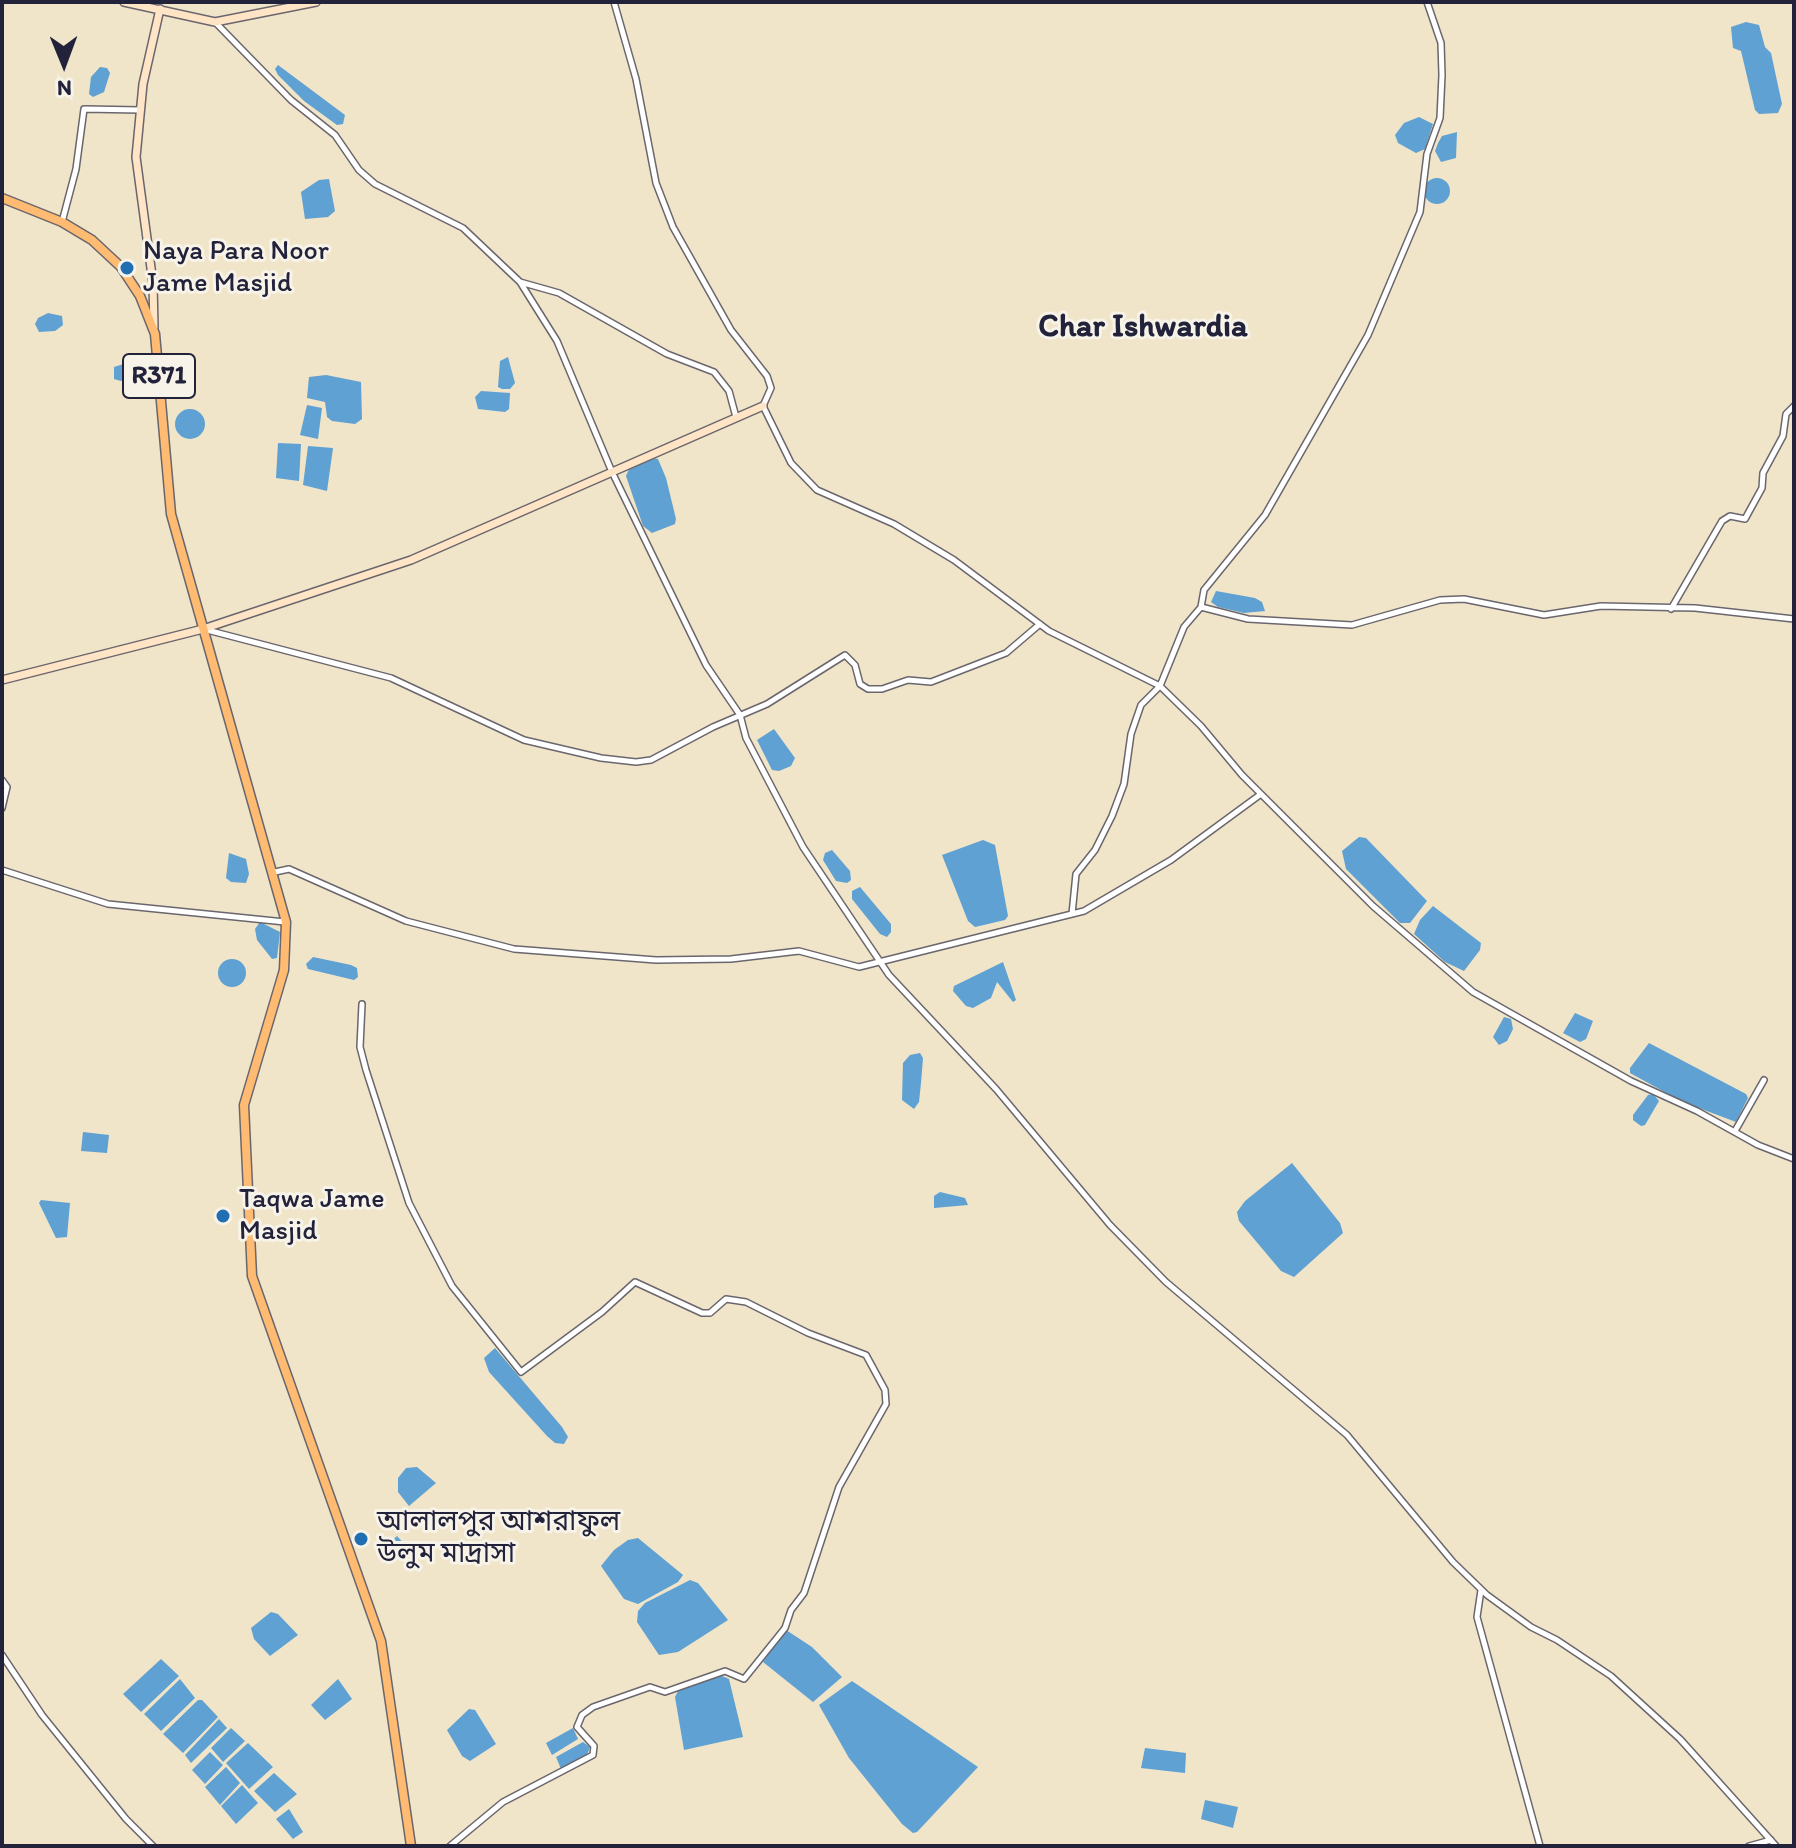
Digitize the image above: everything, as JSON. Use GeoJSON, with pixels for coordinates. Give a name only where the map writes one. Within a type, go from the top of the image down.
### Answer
{"type":"FeatureCollection","features":[{"type":"Feature","properties":{"kind":"main road","name":"R371"},"geometry":{"type":"LineString","coordinates":[[2,198],[62,222],[92,240],[121,267],[140,296],[155,334],[171,514],[275,872],[286,922],[284,970],[244,1105],[252,1276],[381,1641],[411,1846]]}},
{"type":"Feature","properties":{"kind":"street"},"geometry":{"type":"LineString","coordinates":[[124,2],[215,22],[316,2]]}},
{"type":"Feature","properties":{"kind":"street"},"geometry":{"type":"LineString","coordinates":[[2,680],[203,629],[411,560],[763,406],[771,388],[767,376],[731,330],[673,227],[656,183],[636,79],[614,2]]}},
{"type":"Feature","properties":{"kind":"street"},"geometry":{"type":"LineString","coordinates":[[1072,914],[1076,874],[1109,824],[1124,784],[1131,734],[1141,705],[1160,686],[1184,627],[1201,607],[1204,590],[1265,515],[1368,335],[1420,212],[1427,154],[1440,118],[1443,65],[1441,43],[1427,2]]}},
{"type":"Feature","properties":{"kind":"street"},"geometry":{"type":"LineString","coordinates":[[155,334],[153,283],[138,191],[136,157],[140,110],[160,9]]}},
{"type":"Feature","properties":{"kind":"street"},"geometry":{"type":"LineString","coordinates":[[215,22],[291,100],[335,135],[364,175],[463,228],[520,282],[557,341],[612,472],[677,612],[712,675],[740,715],[746,738],[803,847],[880,964],[947,1041],[996,1089],[1110,1225],[1166,1282],[1347,1435],[1453,1562],[1481,1589],[1531,1627],[1557,1640],[1611,1676],[1680,1739],[1774,1843]]}},
{"type":"Feature","properties":{"kind":"street"},"geometry":{"type":"LineString","coordinates":[[62,222],[76,169],[84,109],[140,110]]}},
{"type":"Feature","properties":{"kind":"street"},"geometry":{"type":"LineString","coordinates":[[520,282],[559,293],[667,354],[714,372],[723,380],[736,417]]}},
{"type":"Feature","properties":{"kind":"street"},"geometry":{"type":"LineString","coordinates":[[763,406],[791,463],[817,490],[894,524],[954,560],[1040,624],[1077,647],[1160,686],[1261,794],[1401,933],[1473,992],[1631,1081],[1794,1159]]}},
{"type":"Feature","properties":{"kind":"street"},"geometry":{"type":"LineString","coordinates":[[1671,609],[1722,521],[1730,516],[1745,519],[1762,488],[1763,473],[1783,436],[1786,414],[1794,406]]}},
{"type":"Feature","properties":{"kind":"street"},"geometry":{"type":"LineString","coordinates":[[1201,607],[1248,619],[1352,625],[1440,600],[1464,599],[1544,615],[1601,606],[1794,619]]}},
{"type":"Feature","properties":{"kind":"street"},"geometry":{"type":"LineString","coordinates":[[203,629],[391,678],[439,698],[514,737],[601,758],[651,760],[767,704],[845,655],[855,665],[860,684],[868,689],[882,689],[908,680],[931,682],[1006,653],[1040,624]]}},
{"type":"Feature","properties":{"kind":"street"},"geometry":{"type":"LineString","coordinates":[[2,780],[7,787],[2,808]]}},
{"type":"Feature","properties":{"kind":"street"},"geometry":{"type":"LineString","coordinates":[[275,872],[289,869],[406,921],[514,949],[656,960],[731,959],[799,951],[859,967],[1084,911],[1171,860],[1261,794]]}},
{"type":"Feature","properties":{"kind":"street"},"geometry":{"type":"LineString","coordinates":[[2,870],[108,904],[286,922]]}},
{"type":"Feature","properties":{"kind":"street"},"geometry":{"type":"LineString","coordinates":[[362,1004],[360,1047],[409,1203],[452,1286],[521,1372],[602,1312],[635,1282],[702,1313],[710,1313],[726,1299],[746,1302],[808,1333],[866,1355],[885,1390],[886,1404],[839,1487],[804,1593],[791,1610],[785,1628],[744,1679],[725,1671],[665,1692],[650,1687],[593,1707],[582,1715],[577,1727],[594,1746],[593,1755],[519,1792],[450,1846]]}},
{"type":"Feature","properties":{"kind":"street"},"geometry":{"type":"LineString","coordinates":[[1735,1131],[1764,1080]]}},
{"type":"Feature","properties":{"kind":"street"},"geometry":{"type":"LineString","coordinates":[[1481,1589],[1477,1617],[1540,1846]]}},
{"type":"Feature","properties":{"kind":"street"},"geometry":{"type":"LineString","coordinates":[[2,1655],[42,1715],[126,1819],[153,1846]]}},
{"type":"Feature","properties":{"kind":"street"},"geometry":{"type":"LineString","coordinates":[[1749,1846],[1774,1843]]}},
{"type":"Feature","properties":{"kind":"water"},"geometry":{"type":"Polygon","coordinates":[[[1746,22],[1759,25],[1765,47],[1771,53],[1782,104],[1778,113],[1759,114],[1755,110],[1741,51],[1733,48],[1731,27],[1746,22]]]}},
{"type":"Feature","properties":{"kind":"water"},"geometry":{"type":"Polygon","coordinates":[[[278,65],[345,115],[343,124],[337,125],[304,101],[278,75],[275,69],[278,65]]]}},
{"type":"Feature","properties":{"kind":"water"},"geometry":{"type":"Polygon","coordinates":[[[100,67],[107,68],[110,73],[104,92],[93,97],[89,94],[91,77],[100,67]]]}},
{"type":"Feature","properties":{"kind":"water"},"geometry":{"type":"Polygon","coordinates":[[[1419,117],[1433,124],[1425,149],[1416,153],[1398,143],[1395,135],[1404,123],[1419,117]]]}},
{"type":"Feature","properties":{"kind":"water"},"geometry":{"type":"Polygon","coordinates":[[[1457,132],[1456,158],[1441,162],[1435,151],[1438,143],[1442,136],[1457,132]]]}},
{"type":"Feature","properties":{"kind":"water"},"geometry":{"type":"Polygon","coordinates":[[[1437,178],[1446,182],[1450,191],[1446,200],[1437,204],[1428,200],[1424,191],[1428,182],[1437,178]]]}},
{"type":"Feature","properties":{"kind":"water"},"geometry":{"type":"Polygon","coordinates":[[[329,179],[335,211],[328,217],[305,219],[301,192],[319,180],[329,179]]]}},
{"type":"Feature","properties":{"kind":"water"},"geometry":{"type":"Polygon","coordinates":[[[48,313],[62,316],[63,325],[55,331],[39,332],[35,324],[38,318],[48,313]]]}},
{"type":"Feature","properties":{"kind":"water"},"geometry":{"type":"Polygon","coordinates":[[[508,357],[515,383],[510,389],[502,389],[498,387],[500,361],[508,357]]]}},
{"type":"Feature","properties":{"kind":"water"},"geometry":{"type":"Polygon","coordinates":[[[136,360],[146,361],[146,372],[121,381],[114,379],[114,367],[136,360]]]}},
{"type":"Feature","properties":{"kind":"water"},"geometry":{"type":"Polygon","coordinates":[[[326,375],[361,382],[362,419],[355,424],[332,421],[327,417],[325,402],[307,398],[309,377],[326,375]]]}},
{"type":"Feature","properties":{"kind":"water"},"geometry":{"type":"Polygon","coordinates":[[[481,391],[510,393],[509,409],[505,412],[478,409],[475,397],[481,391]]]}},
{"type":"Feature","properties":{"kind":"water"},"geometry":{"type":"Polygon","coordinates":[[[307,405],[322,408],[318,439],[300,435],[307,405]]]}},
{"type":"Feature","properties":{"kind":"water"},"geometry":{"type":"Polygon","coordinates":[[[190,409],[201,413],[205,424],[201,435],[190,439],[179,435],[175,424],[179,413],[190,409]]]}},
{"type":"Feature","properties":{"kind":"water"},"geometry":{"type":"Polygon","coordinates":[[[278,443],[301,444],[299,481],[276,478],[278,443]]]}},
{"type":"Feature","properties":{"kind":"water"},"geometry":{"type":"Polygon","coordinates":[[[308,446],[333,448],[327,491],[303,485],[308,446]]]}},
{"type":"Feature","properties":{"kind":"water"},"geometry":{"type":"Polygon","coordinates":[[[658,459],[666,478],[676,519],[675,524],[652,533],[643,526],[626,476],[630,467],[658,459]]]}},
{"type":"Feature","properties":{"kind":"water"},"geometry":{"type":"Polygon","coordinates":[[[1216,591],[1255,598],[1262,602],[1265,611],[1244,613],[1218,607],[1211,602],[1216,591]]]}},
{"type":"Feature","properties":{"kind":"water"},"geometry":{"type":"Polygon","coordinates":[[[774,729],[795,758],[791,766],[779,771],[772,770],[757,740],[774,729]]]}},
{"type":"Feature","properties":{"kind":"water"},"geometry":{"type":"Polygon","coordinates":[[[1359,837],[1366,838],[1427,901],[1410,923],[1400,923],[1346,869],[1342,851],[1359,837]]]}},
{"type":"Feature","properties":{"kind":"water"},"geometry":{"type":"Polygon","coordinates":[[[983,840],[995,845],[1008,916],[1005,920],[975,927],[968,921],[942,855],[983,840]]]}},
{"type":"Feature","properties":{"kind":"water"},"geometry":{"type":"Polygon","coordinates":[[[832,850],[850,871],[851,880],[847,883],[836,881],[823,860],[825,853],[832,850]]]}},
{"type":"Feature","properties":{"kind":"water"},"geometry":{"type":"Polygon","coordinates":[[[229,853],[246,859],[249,874],[246,883],[231,882],[226,878],[229,853]]]}},
{"type":"Feature","properties":{"kind":"water"},"geometry":{"type":"Polygon","coordinates":[[[860,887],[891,924],[887,937],[880,934],[852,899],[852,891],[860,887]]]}},
{"type":"Feature","properties":{"kind":"water"},"geometry":{"type":"Polygon","coordinates":[[[1433,906],[1481,943],[1480,950],[1464,971],[1445,962],[1414,934],[1420,920],[1433,906]]]}},
{"type":"Feature","properties":{"kind":"water"},"geometry":{"type":"Polygon","coordinates":[[[260,922],[280,932],[277,958],[272,959],[257,940],[255,929],[260,922]]]}},
{"type":"Feature","properties":{"kind":"water"},"geometry":{"type":"Polygon","coordinates":[[[313,957],[351,965],[357,968],[358,977],[354,980],[308,969],[306,964],[313,957]]]}},
{"type":"Feature","properties":{"kind":"water"},"geometry":{"type":"Polygon","coordinates":[[[232,959],[242,963],[246,973],[242,983],[232,987],[222,983],[218,973],[222,963],[232,959]]]}},
{"type":"Feature","properties":{"kind":"water"},"geometry":{"type":"Polygon","coordinates":[[[1003,962],[1016,1000],[1013,1002],[997,982],[991,998],[973,1008],[966,1006],[953,991],[954,986],[1003,962]]]}},
{"type":"Feature","properties":{"kind":"water"},"geometry":{"type":"Polygon","coordinates":[[[1575,1013],[1593,1021],[1586,1039],[1580,1042],[1563,1033],[1575,1013]]]}},
{"type":"Feature","properties":{"kind":"water"},"geometry":{"type":"Polygon","coordinates":[[[1504,1017],[1511,1019],[1513,1029],[1507,1041],[1499,1045],[1493,1037],[1504,1017]]]}},
{"type":"Feature","properties":{"kind":"water"},"geometry":{"type":"Polygon","coordinates":[[[1649,1043],[1746,1094],[1748,1098],[1736,1122],[1683,1102],[1630,1073],[1630,1068],[1649,1043]]]}},
{"type":"Feature","properties":{"kind":"water"},"geometry":{"type":"Polygon","coordinates":[[[920,1053],[923,1058],[919,1102],[914,1109],[902,1100],[903,1063],[910,1055],[920,1053]]]}},
{"type":"Feature","properties":{"kind":"water"},"geometry":{"type":"Polygon","coordinates":[[[1653,1094],[1659,1101],[1645,1125],[1641,1126],[1633,1120],[1633,1115],[1648,1095],[1653,1094]]]}},
{"type":"Feature","properties":{"kind":"water"},"geometry":{"type":"Polygon","coordinates":[[[83,1132],[109,1135],[107,1153],[81,1151],[83,1132]]]}},
{"type":"Feature","properties":{"kind":"water"},"geometry":{"type":"Polygon","coordinates":[[[1292,1163],[1340,1223],[1343,1233],[1294,1277],[1281,1271],[1239,1221],[1237,1212],[1245,1201],[1292,1163]]]}},
{"type":"Feature","properties":{"kind":"water"},"geometry":{"type":"Polygon","coordinates":[[[940,1192],[965,1198],[968,1205],[934,1208],[934,1196],[940,1192]]]}},
{"type":"Feature","properties":{"kind":"water"},"geometry":{"type":"Polygon","coordinates":[[[41,1200],[70,1203],[67,1237],[56,1238],[39,1203],[41,1200]]]}},
{"type":"Feature","properties":{"kind":"water"},"geometry":{"type":"Polygon","coordinates":[[[495,1348],[562,1427],[568,1437],[564,1444],[555,1443],[547,1436],[489,1372],[484,1358],[495,1348]]]}},
{"type":"Feature","properties":{"kind":"water"},"geometry":{"type":"Polygon","coordinates":[[[417,1467],[436,1483],[409,1506],[398,1492],[398,1478],[406,1468],[417,1467]]]}},
{"type":"Feature","properties":{"kind":"water"},"geometry":{"type":"Polygon","coordinates":[[[397,1536],[406,1546],[385,1564],[378,1554],[397,1536]]]}},
{"type":"Feature","properties":{"kind":"water"},"geometry":{"type":"Polygon","coordinates":[[[638,1538],[683,1575],[678,1582],[638,1604],[624,1599],[601,1566],[614,1550],[628,1540],[638,1538]]]}},
{"type":"Feature","properties":{"kind":"water"},"geometry":{"type":"Polygon","coordinates":[[[690,1580],[698,1583],[728,1620],[678,1652],[659,1655],[637,1622],[638,1611],[645,1603],[690,1580]]]}},
{"type":"Feature","properties":{"kind":"water"},"geometry":{"type":"Polygon","coordinates":[[[271,1612],[278,1614],[298,1635],[270,1656],[254,1639],[251,1628],[271,1612]]]}},
{"type":"Feature","properties":{"kind":"water"},"geometry":{"type":"Polygon","coordinates":[[[786,1630],[812,1647],[842,1677],[813,1702],[763,1662],[786,1630]]]}},
{"type":"Feature","properties":{"kind":"water"},"geometry":{"type":"Polygon","coordinates":[[[161,1659],[179,1676],[141,1712],[123,1694],[161,1659]]]}},
{"type":"Feature","properties":{"kind":"water"},"geometry":{"type":"Polygon","coordinates":[[[720,1675],[729,1679],[743,1737],[684,1750],[675,1697],[678,1691],[720,1675]]]}},
{"type":"Feature","properties":{"kind":"water"},"geometry":{"type":"Polygon","coordinates":[[[180,1679],[195,1698],[161,1731],[144,1714],[180,1679]]]}},
{"type":"Feature","properties":{"kind":"water"},"geometry":{"type":"Polygon","coordinates":[[[338,1679],[352,1699],[325,1720],[311,1705],[338,1679]]]}},
{"type":"Feature","properties":{"kind":"water"},"geometry":{"type":"Polygon","coordinates":[[[852,1681],[978,1767],[917,1832],[913,1833],[902,1824],[849,1758],[819,1705],[852,1681]]]}},
{"type":"Feature","properties":{"kind":"water"},"geometry":{"type":"Polygon","coordinates":[[[198,1700],[202,1700],[218,1717],[183,1753],[163,1734],[198,1700]]]}},
{"type":"Feature","properties":{"kind":"water"},"geometry":{"type":"Polygon","coordinates":[[[469,1709],[475,1710],[496,1744],[470,1761],[462,1756],[447,1730],[469,1709]]]}},
{"type":"Feature","properties":{"kind":"water"},"geometry":{"type":"Polygon","coordinates":[[[219,1719],[227,1728],[191,1763],[185,1755],[219,1719]]]}},
{"type":"Feature","properties":{"kind":"water"},"geometry":{"type":"Polygon","coordinates":[[[231,1728],[245,1741],[223,1762],[211,1748],[231,1728]]]}},
{"type":"Feature","properties":{"kind":"water"},"geometry":{"type":"Polygon","coordinates":[[[573,1728],[578,1739],[552,1755],[546,1743],[573,1728]]]}},
{"type":"Feature","properties":{"kind":"water"},"geometry":{"type":"Polygon","coordinates":[[[583,1742],[590,1747],[587,1755],[561,1769],[556,1757],[583,1742]]]}},
{"type":"Feature","properties":{"kind":"water"},"geometry":{"type":"Polygon","coordinates":[[[248,1743],[273,1767],[249,1789],[226,1763],[248,1743]]]}},
{"type":"Feature","properties":{"kind":"water"},"geometry":{"type":"Polygon","coordinates":[[[1145,1748],[1186,1753],[1185,1773],[1141,1768],[1145,1748]]]}},
{"type":"Feature","properties":{"kind":"water"},"geometry":{"type":"Polygon","coordinates":[[[210,1752],[223,1765],[205,1784],[192,1770],[210,1752]]]}},
{"type":"Feature","properties":{"kind":"water"},"geometry":{"type":"Polygon","coordinates":[[[226,1767],[240,1783],[220,1805],[205,1787],[226,1767]]]}},
{"type":"Feature","properties":{"kind":"water"},"geometry":{"type":"Polygon","coordinates":[[[274,1773],[297,1794],[275,1812],[254,1791],[274,1773]]]}},
{"type":"Feature","properties":{"kind":"water"},"geometry":{"type":"Polygon","coordinates":[[[242,1785],[258,1803],[236,1824],[221,1806],[242,1785]]]}},
{"type":"Feature","properties":{"kind":"water"},"geometry":{"type":"Polygon","coordinates":[[[1205,1800],[1238,1807],[1233,1828],[1201,1819],[1205,1800]]]}},
{"type":"Feature","properties":{"kind":"water"},"geometry":{"type":"Polygon","coordinates":[[[289,1809],[303,1832],[293,1839],[276,1819],[289,1809]]]}},
{"type":"Feature","properties":{"kind":"place","name":"Naya Para Noor Jame Masjid"},"geometry":{"type":"Point","coordinates":[127,268]}},
{"type":"Feature","properties":{"kind":"place","name":"Taqwa Jame Masjid"},"geometry":{"type":"Point","coordinates":[223,1216]}},
{"type":"Feature","properties":{"kind":"place","name":"আলালপুর আশরাফুল উলুম মাদ্রাসা"},"geometry":{"type":"Point","coordinates":[361,1539]}},
{"type":"Feature","properties":{"kind":"district","name":"Char Ishwardia"},"geometry":{"type":"Point","coordinates":[1143,328]}}]}
